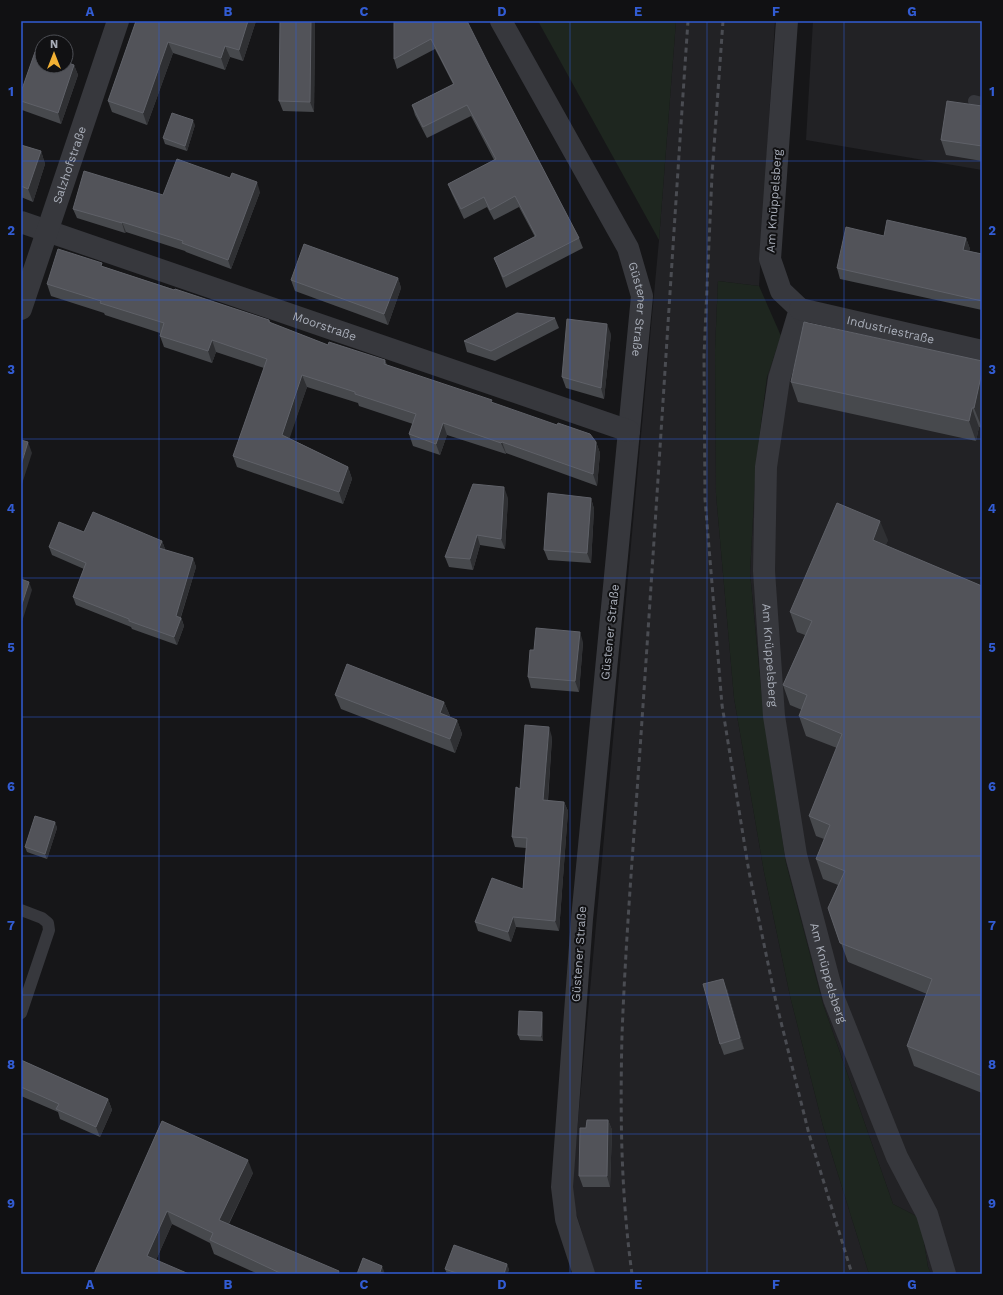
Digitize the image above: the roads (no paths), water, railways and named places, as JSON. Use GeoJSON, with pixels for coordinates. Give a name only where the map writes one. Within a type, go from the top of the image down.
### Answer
{"type":"FeatureCollection","features":[{"type":"Feature","properties":{"kind":"street","name":"Salzhofstraße"},"geometry":{"type":"LineString","coordinates":[[21,309],[118,21]]}},
{"type":"Feature","properties":{"kind":"street","name":"Güstener Straße"},"geometry":{"type":"LineString","coordinates":[[501,21],[628,248],[642,296],[582,919],[562,1187],[566,1219],[584,1274]]}},
{"type":"Feature","properties":{"kind":"street","name":"Am Knüppelsberg"},"geometry":{"type":"LineString","coordinates":[[787,21],[770,259],[781,291],[800,309],[780,379],[766,467],[764,571],[776,724],[796,855],[834,999],[897,1157],[927,1214],[946,1274]]}},
{"type":"Feature","properties":{"kind":"street","name":"Moorstraße"},"geometry":{"type":"LineString","coordinates":[[21,222],[629,431]]}},
{"type":"Feature","properties":{"kind":"street","name":"Industriestraße"},"geometry":{"type":"LineString","coordinates":[[800,309],[982,351]]}},
{"type":"Feature","properties":{"kind":"lane"},"geometry":{"type":"LineString","coordinates":[[21,910],[42,918],[48,923],[50,930],[21,1013]]}},
{"type":"Feature","properties":{"kind":"railway"},"geometry":{"type":"LineString","coordinates":[[632,1274],[623,1185],[621,1125],[622,1035],[628,917],[688,21]]}},
{"type":"Feature","properties":{"kind":"railway"},"geometry":{"type":"LineString","coordinates":[[723,21],[712,175],[704,356],[705,499],[722,705],[749,872],[776,1002],[809,1134],[852,1274]]}}]}
